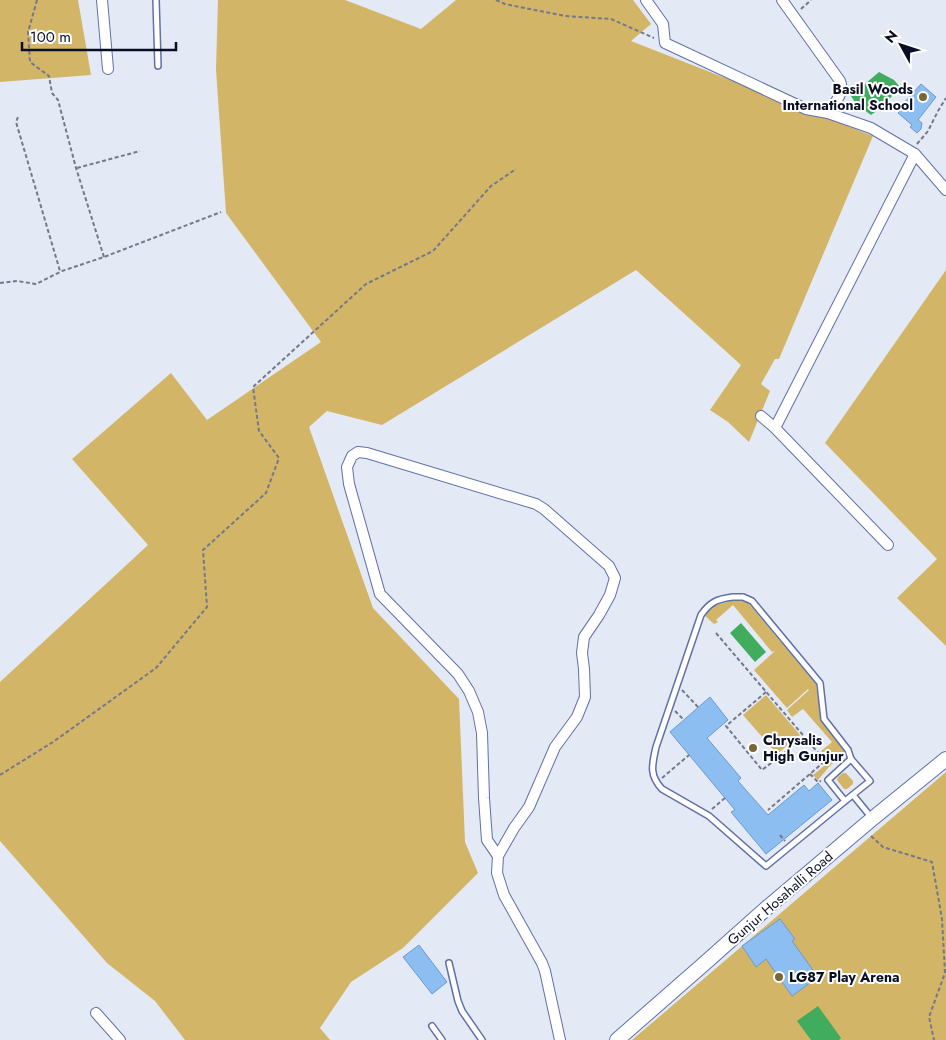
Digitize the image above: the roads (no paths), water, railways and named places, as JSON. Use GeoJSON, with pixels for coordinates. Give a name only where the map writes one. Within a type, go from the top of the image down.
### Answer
{"type":"FeatureCollection","features":[{"type":"Feature","properties":{"kind":"street"},"geometry":{"type":"LineString","coordinates":[[102,0],[108,69]]}},
{"type":"Feature","properties":{"kind":"street"},"geometry":{"type":"LineString","coordinates":[[646,0],[663,24],[665,43],[806,108],[828,112],[871,128],[913,152],[946,190]]}},
{"type":"Feature","properties":{"kind":"street"},"geometry":{"type":"LineString","coordinates":[[782,0],[840,81],[842,91],[828,112]]}},
{"type":"Feature","properties":{"kind":"street"},"geometry":{"type":"LineString","coordinates":[[775,428],[913,152]]}},
{"type":"Feature","properties":{"kind":"street"},"geometry":{"type":"LineString","coordinates":[[761,416],[775,428],[888,545]]}},
{"type":"Feature","properties":{"kind":"street"},"geometry":{"type":"LineString","coordinates":[[498,856],[487,840],[482,733],[478,712],[458,674],[380,594],[349,484],[347,467],[352,456],[358,452],[367,453],[536,504],[544,508],[609,566],[615,578],[610,595],[584,637],[582,653],[584,697],[577,717],[555,747],[529,807],[498,856],[497,873],[504,895],[545,971],[560,1040]]}},
{"type":"Feature","properties":{"kind":"street","name":"Gunjur Hosahalli Road"},"geometry":{"type":"LineString","coordinates":[[617,1040],[769,906],[946,759]]}},
{"type":"Feature","properties":{"kind":"street"},"geometry":{"type":"LineString","coordinates":[[96,1012],[120,1040]]}},
{"type":"Feature","properties":{"kind":"lane"},"geometry":{"type":"LineString","coordinates":[[156,0],[158,66]]}},
{"type":"Feature","properties":{"kind":"lane"},"geometry":{"type":"LineString","coordinates":[[743,597],[749,599],[820,683],[824,718],[848,750],[851,759],[870,781],[766,866],[707,814],[662,789],[653,776],[656,747],[700,615],[706,608],[713,602],[723,598],[743,597]]}},
{"type":"Feature","properties":{"kind":"lane"},"geometry":{"type":"LineString","coordinates":[[845,801],[828,780],[851,759]]}},
{"type":"Feature","properties":{"kind":"lane"},"geometry":{"type":"LineString","coordinates":[[853,795],[867,823]]}},
{"type":"Feature","properties":{"kind":"lane"},"geometry":{"type":"LineString","coordinates":[[449,963],[462,1011],[482,1040]]}},
{"type":"Feature","properties":{"kind":"lane"},"geometry":{"type":"LineString","coordinates":[[432,1026],[442,1040]]}},
{"type":"Feature","properties":{"kind":"place","name":"Basil Woods International School"},"geometry":{"type":"Point","coordinates":[923,97]}},
{"type":"Feature","properties":{"kind":"place","name":"Chrysalis High Gunjur"},"geometry":{"type":"Point","coordinates":[753,748]}},
{"type":"Feature","properties":{"kind":"place","name":"LG87 Play Arena"},"geometry":{"type":"Point","coordinates":[779,977]}}]}
